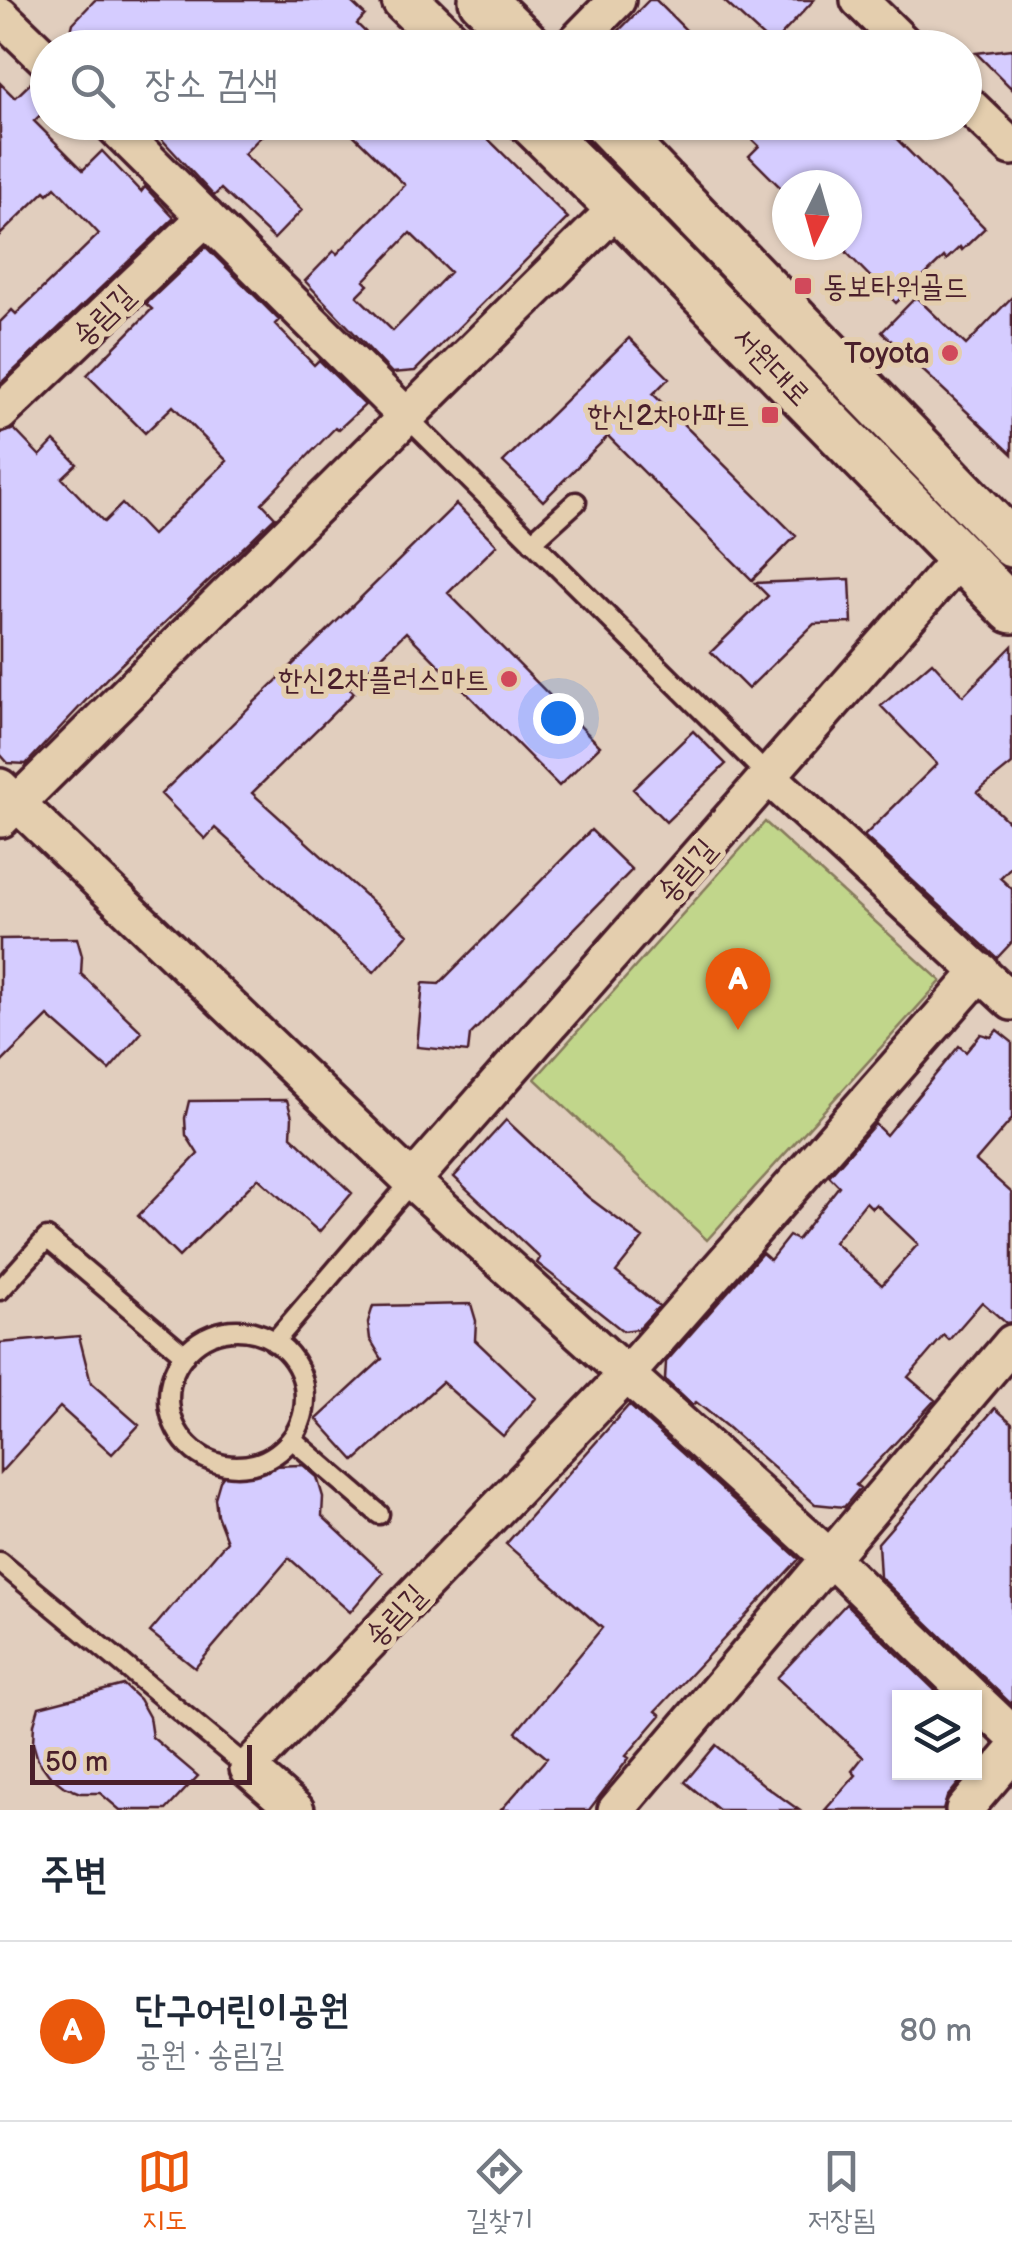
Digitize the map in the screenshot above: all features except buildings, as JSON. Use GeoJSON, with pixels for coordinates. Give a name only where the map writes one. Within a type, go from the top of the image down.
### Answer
{"type":"FeatureCollection","features":[{"type":"Feature","properties":{"kind":"street"},"geometry":{"type":"LineString","coordinates":[[404,0],[435,30]]}},
{"type":"Feature","properties":{"kind":"street"},"geometry":{"type":"LineString","coordinates":[[482,0],[513,30]]}},
{"type":"Feature","properties":{"kind":"street"},"geometry":{"type":"LineString","coordinates":[[588,30],[618,0]]}},
{"type":"Feature","properties":{"kind":"street"},"geometry":{"type":"LineString","coordinates":[[859,0],[890,30]]}},
{"type":"Feature","properties":{"kind":"street"},"geometry":{"type":"LineString","coordinates":[[0,14],[30,43]]}},
{"type":"Feature","properties":{"kind":"street"},"geometry":{"type":"LineString","coordinates":[[982,118],[1012,147]]}},
{"type":"Feature","properties":{"kind":"street"},"geometry":{"type":"LineString","coordinates":[[128,140],[408,418]]}},
{"type":"Feature","properties":{"kind":"street","name":"서원대로"},"geometry":{"type":"LineString","coordinates":[[549,140],[1012,610]]}},
{"type":"Feature","properties":{"kind":"street","name":"서원대로"},"geometry":{"type":"LineString","coordinates":[[622,140],[1006,524]]}},
{"type":"Feature","properties":{"kind":"street"},"geometry":{"type":"LineString","coordinates":[[618,207],[408,418],[6,804],[412,1181],[830,1558],[966,1690]]}},
{"type":"Feature","properties":{"kind":"street","name":"송림길"},"geometry":{"type":"LineString","coordinates":[[0,413],[206,217]]}},
{"type":"Feature","properties":{"kind":"street"},"geometry":{"type":"LineString","coordinates":[[959,559],[1006,524]]}},
{"type":"Feature","properties":{"kind":"street","name":"송림길"},"geometry":{"type":"LineString","coordinates":[[412,1181],[959,559]]}},
{"type":"Feature","properties":{"kind":"street"},"geometry":{"type":"LineString","coordinates":[[768,776],[1012,1002]]}},
{"type":"Feature","properties":{"kind":"street","name":"송림길"},"geometry":{"type":"LineString","coordinates":[[248,1768],[628,1374],[981,971]]}},
{"type":"Feature","properties":{"kind":"street"},"geometry":{"type":"LineString","coordinates":[[616,1810],[1012,1343]]}},
{"type":"Feature","properties":{"kind":"street"},"geometry":{"type":"LineString","coordinates":[[982,1706],[1012,1734]]}},
{"type":"Feature","properties":{"kind":"street"},"geometry":{"type":"LineString","coordinates":[[964,1810],[1012,1754]]}},
{"type":"Feature","properties":{"kind":"street"},"geometry":{"type":"LineString","coordinates":[[248,1768],[296,1810]]}},
{"type":"Feature","properties":{"kind":"lane"},"geometry":{"type":"LineString","coordinates":[[408,418],[768,776]]}},
{"type":"Feature","properties":{"kind":"lane"},"geometry":{"type":"LineString","coordinates":[[532,542],[576,502]]}},
{"type":"Feature","properties":{"kind":"lane"},"geometry":{"type":"LineString","coordinates":[[274,1342],[412,1181]]}},
{"type":"Feature","properties":{"kind":"lane"},"geometry":{"type":"LineString","coordinates":[[0,1290],[47,1238],[185,1355]]}},
{"type":"Feature","properties":{"kind":"lane"},"geometry":{"type":"LineString","coordinates":[[227,1331],[249,1331],[274,1342],[287,1351],[300,1371],[305,1394],[303,1417],[292,1439],[275,1455],[254,1464],[230,1466],[207,1460],[190,1448],[176,1430],[169,1410],[169,1388],[176,1367],[206,1337],[227,1331]]}},
{"type":"Feature","properties":{"kind":"lane"},"geometry":{"type":"LineString","coordinates":[[292,1439],[379,1514]]}},
{"type":"Feature","properties":{"kind":"lane"},"geometry":{"type":"LineString","coordinates":[[0,1562],[248,1768]]}},
{"type":"Feature","properties":{"kind":"green space"},"geometry":{"type":"Polygon","coordinates":[[[765,822],[941,981],[707,1240],[535,1079],[765,822]]]}},
{"type":"Feature","properties":{"kind":"place","name":"동보타워골드"},"geometry":{"type":"Point","coordinates":[803,286]}},
{"type":"Feature","properties":{"kind":"place","name":"Toyota"},"geometry":{"type":"Point","coordinates":[950,353]}},
{"type":"Feature","properties":{"kind":"place","name":"한신2차아파트"},"geometry":{"type":"Point","coordinates":[770,415]}},
{"type":"Feature","properties":{"kind":"place","name":"한신2차플러스마트"},"geometry":{"type":"Point","coordinates":[509,679]}},
{"type":"Feature","properties":{"kind":"place","name":"단구어린이공원"},"geometry":{"type":"Point","coordinates":[738,1030]}}]}
